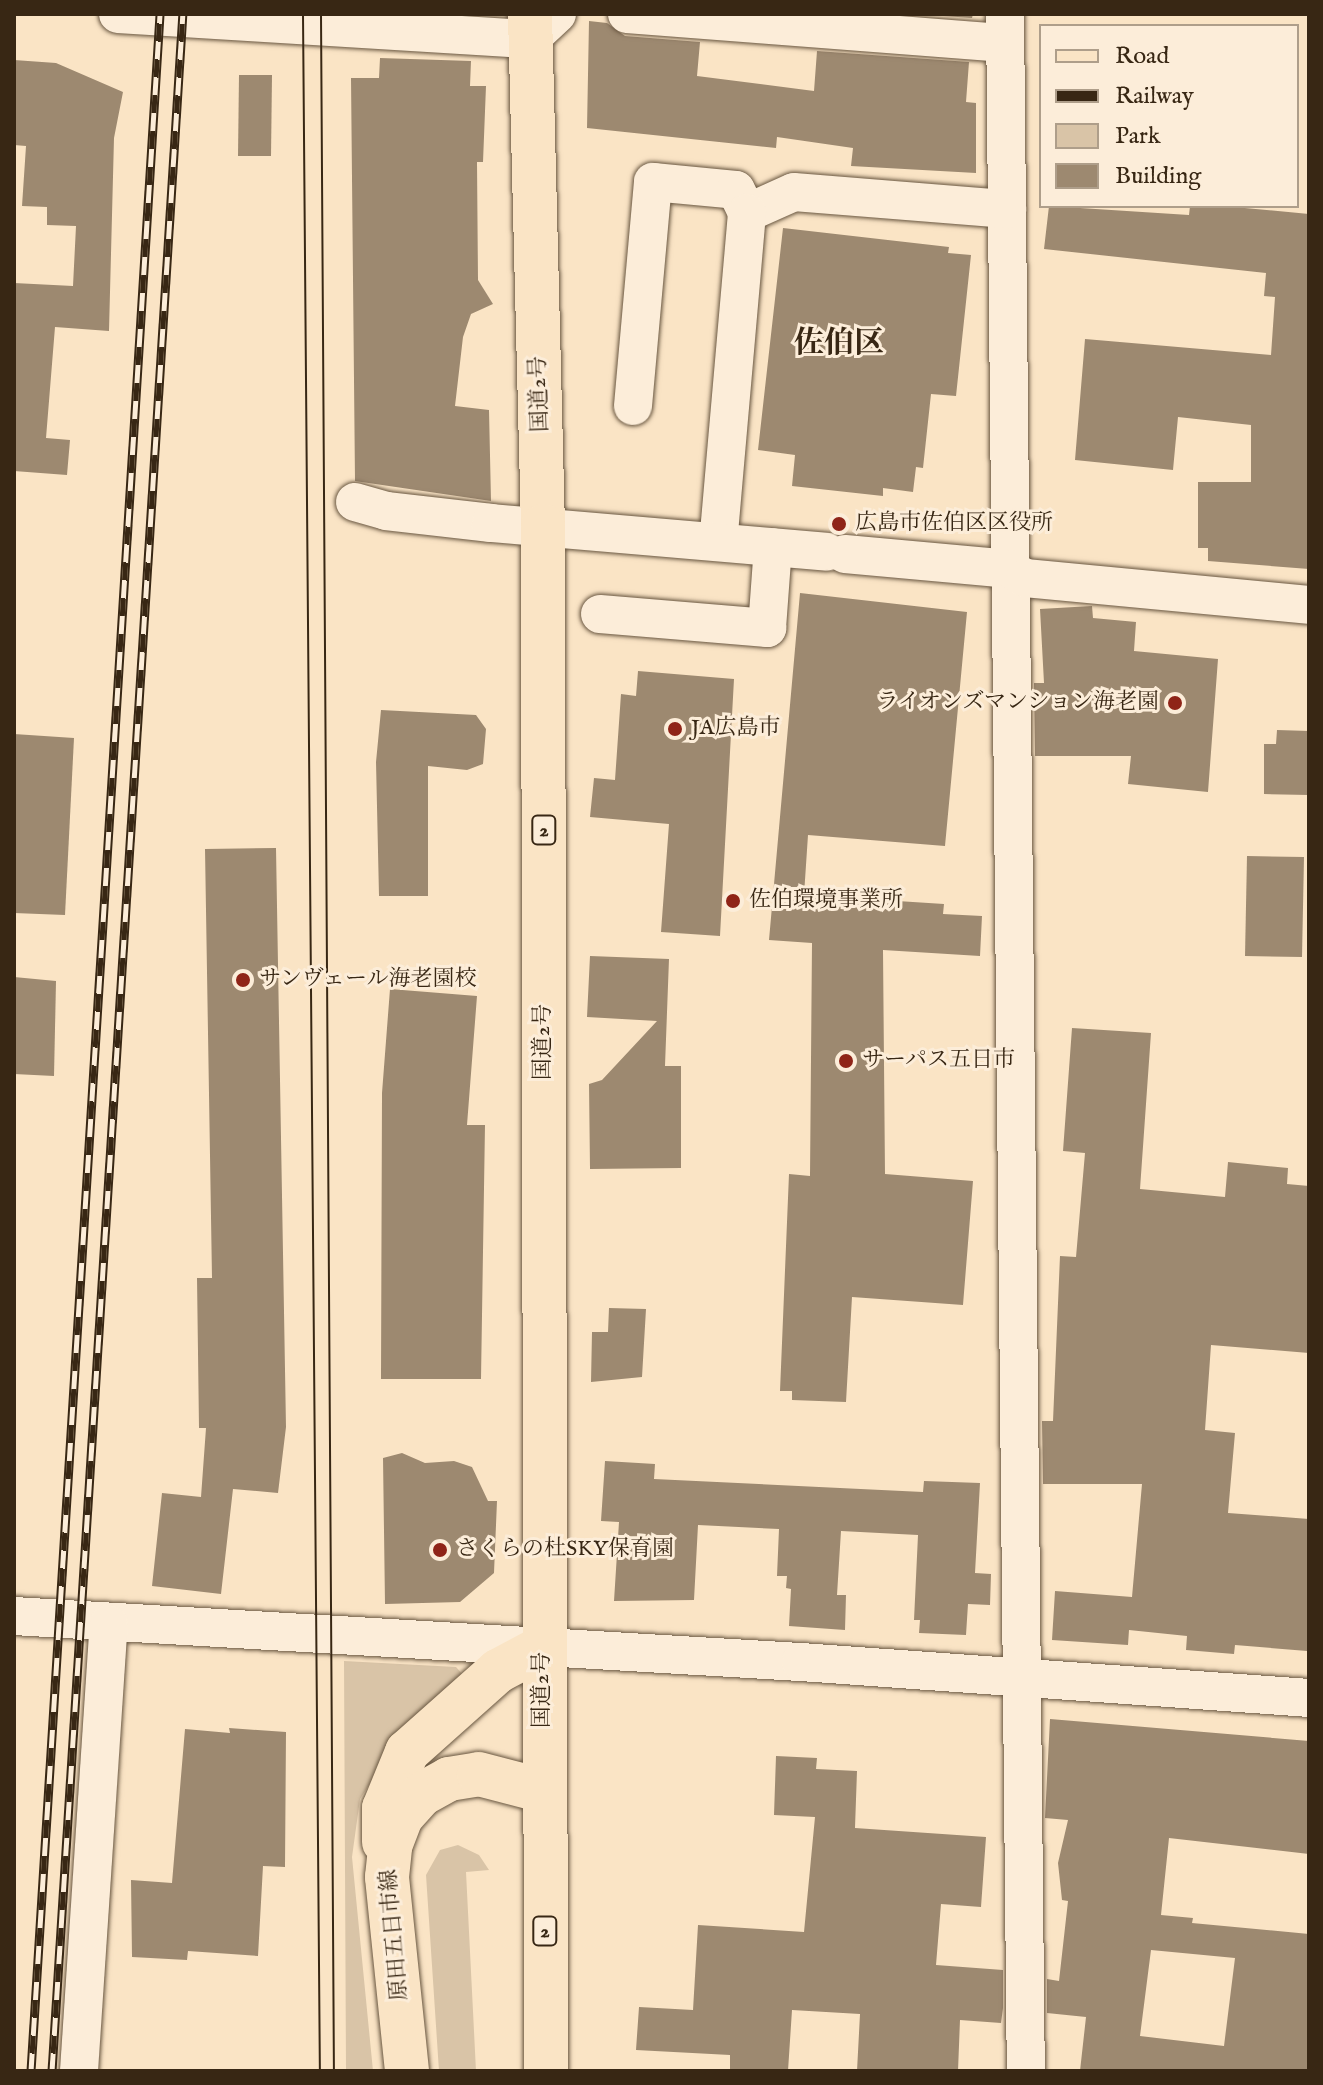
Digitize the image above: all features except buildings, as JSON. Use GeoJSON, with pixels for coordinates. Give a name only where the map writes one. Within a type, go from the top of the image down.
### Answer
{"type":"FeatureCollection","features":[{"type":"Feature","properties":{"kind":"main road","name":"国道2号"},"geometry":{"type":"LineString","coordinates":[[539,22],[546,2071]]}},
{"type":"Feature","properties":{"kind":"main road"},"geometry":{"type":"LineString","coordinates":[[387,1877],[384,1808],[407,1752],[498,1671],[543,1647]]}},
{"type":"Feature","properties":{"kind":"main road","name":"原田五日市線"},"geometry":{"type":"LineString","coordinates":[[407,2071],[387,1877],[390,1846],[401,1817],[422,1794],[449,1779],[479,1774],[544,1791]]}},
{"type":"Feature","properties":{"kind":"street"},"geometry":{"type":"LineString","coordinates":[[118,14],[539,22]]}},
{"type":"Feature","properties":{"kind":"street"},"geometry":{"type":"LineString","coordinates":[[627,14],[1005,28],[1026,2071]]}},
{"type":"Feature","properties":{"kind":"street"},"geometry":{"type":"LineString","coordinates":[[633,406],[653,182],[736,190],[747,213],[718,542]]}},
{"type":"Feature","properties":{"kind":"street"},"geometry":{"type":"LineString","coordinates":[[747,213],[794,192],[1007,209]]}},
{"type":"Feature","properties":{"kind":"street"},"geometry":{"type":"LineString","coordinates":[[355,502],[386,511],[1010,569],[1025,578],[1309,605]]}},
{"type":"Feature","properties":{"kind":"street"},"geometry":{"type":"LineString","coordinates":[[600,614],[767,628],[773,547]]}},
{"type":"Feature","properties":{"kind":"street"},"geometry":{"type":"LineString","coordinates":[[14,1616],[1021,1676],[1309,1698]]}},
{"type":"Feature","properties":{"kind":"street"},"geometry":{"type":"LineString","coordinates":[[79,2071],[109,1624]]}},
{"type":"Feature","properties":{"kind":"green space"},"geometry":{"type":"Polygon","coordinates":[[[344,1661],[456,1667],[464,1676],[400,1737],[360,1799],[352,1857],[373,2071],[346,2071],[344,1661]]]}},
{"type":"Feature","properties":{"kind":"green space"},"geometry":{"type":"Polygon","coordinates":[[[458,1845],[479,1855],[489,1870],[466,1872],[476,2071],[439,2071],[426,1875],[440,1850],[458,1845]]]}},
{"type":"Feature","properties":{"kind":"tram line"},"geometry":{"type":"LineString","coordinates":[[303,14],[320,2071]]}},
{"type":"Feature","properties":{"kind":"tram line"},"geometry":{"type":"LineString","coordinates":[[321,14],[334,2071]]}},
{"type":"Feature","properties":{"kind":"railway"},"geometry":{"type":"LineString","coordinates":[[31,2071],[160,14]]}},
{"type":"Feature","properties":{"kind":"railway"},"geometry":{"type":"LineString","coordinates":[[52,2071],[183,14]]}},
{"type":"Feature","properties":{"kind":"place","name":"広島市佐伯区区役所"},"geometry":{"type":"Point","coordinates":[839,524]}},
{"type":"Feature","properties":{"kind":"place","name":"ライオンズマンション海老園"},"geometry":{"type":"Point","coordinates":[1175,703]}},
{"type":"Feature","properties":{"kind":"place","name":"JA広島市"},"geometry":{"type":"Point","coordinates":[675,729]}},
{"type":"Feature","properties":{"kind":"place","name":"佐伯環境事業所"},"geometry":{"type":"Point","coordinates":[733,901]}},
{"type":"Feature","properties":{"kind":"place","name":"サンヴェール海老園校"},"geometry":{"type":"Point","coordinates":[243,980]}},
{"type":"Feature","properties":{"kind":"place","name":"サーパス五日市"},"geometry":{"type":"Point","coordinates":[846,1061]}},
{"type":"Feature","properties":{"kind":"place","name":"さくらの杜SKY保育園"},"geometry":{"type":"Point","coordinates":[440,1550]}},
{"type":"Feature","properties":{"kind":"district","name":"佐伯区"},"geometry":{"type":"Point","coordinates":[839,344]}}]}
